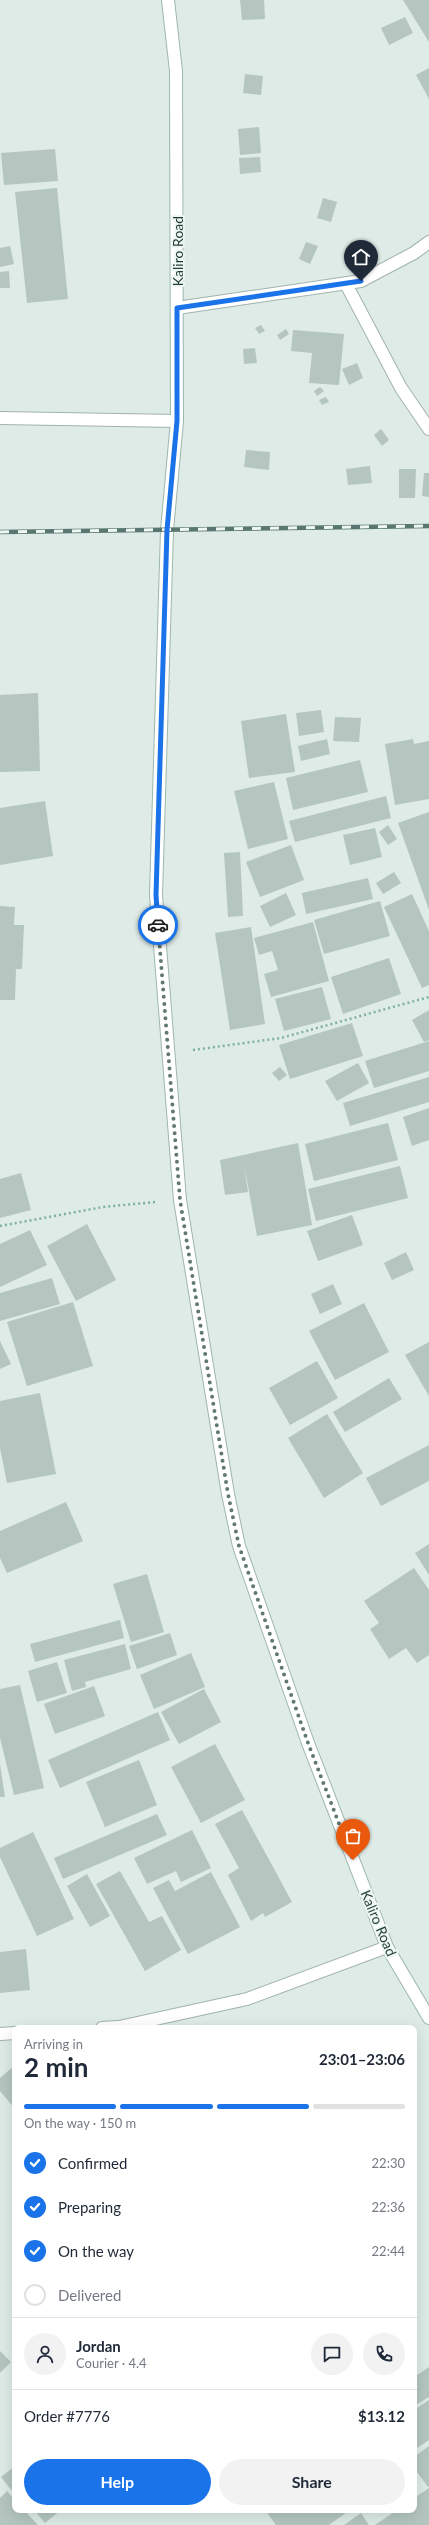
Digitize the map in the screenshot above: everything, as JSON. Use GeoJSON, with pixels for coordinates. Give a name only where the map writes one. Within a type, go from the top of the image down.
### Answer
{"type":"FeatureCollection","features":[{"type":"Feature","properties":{"kind":"main road","name":"Kaliro Road"},"geometry":{"type":"LineString","coordinates":[[168,0],[176,71],[177,421],[167,530],[156,895],[180,1200],[228,1494],[239,1546],[308,1743],[387,1947],[429,2018]]}},
{"type":"Feature","properties":{"kind":"main road"},"geometry":{"type":"LineString","coordinates":[[177,308],[361,281],[414,253],[429,242]]}},
{"type":"Feature","properties":{"kind":"main road"},"geometry":{"type":"LineString","coordinates":[[346,284],[401,388],[429,429]]}},
{"type":"Feature","properties":{"kind":"main road"},"geometry":{"type":"LineString","coordinates":[[0,418],[177,421]]}},
{"type":"Feature","properties":{"kind":"main road"},"geometry":{"type":"LineString","coordinates":[[128,2025],[247,1999],[387,1947]]}},
{"type":"Feature","properties":{"kind":"main road"},"geometry":{"type":"LineString","coordinates":[[0,2034],[12,2033]]}},
{"type":"Feature","properties":{"kind":"path"},"geometry":{"type":"LineString","coordinates":[[169,1053],[281,1038],[429,997]]}},
{"type":"Feature","properties":{"kind":"path"},"geometry":{"type":"LineString","coordinates":[[0,1226],[103,1207],[180,1200]]}},
{"type":"Feature","properties":{"kind":"building"},"geometry":{"type":"Polygon","coordinates":[[[240,0],[264,0],[265,19],[242,20],[240,0]]]}},
{"type":"Feature","properties":{"kind":"building"},"geometry":{"type":"Polygon","coordinates":[[[403,0],[429,0],[429,42],[403,0]]]}},
{"type":"Feature","properties":{"kind":"building"},"geometry":{"type":"Polygon","coordinates":[[[405,17],[413,33],[389,45],[381,28],[405,17]]]}},
{"type":"Feature","properties":{"kind":"building"},"geometry":{"type":"Polygon","coordinates":[[[429,68],[429,99],[416,75],[429,68]]]}},
{"type":"Feature","properties":{"kind":"building"},"geometry":{"type":"Polygon","coordinates":[[[245,74],[263,76],[261,95],[243,93],[245,74]]]}},
{"type":"Feature","properties":{"kind":"building"},"geometry":{"type":"Polygon","coordinates":[[[259,127],[261,153],[240,155],[238,129],[259,127]]]}},
{"type":"Feature","properties":{"kind":"building"},"geometry":{"type":"Polygon","coordinates":[[[55,149],[58,181],[4,185],[1,153],[55,149]]]}},
{"type":"Feature","properties":{"kind":"building"},"geometry":{"type":"Polygon","coordinates":[[[260,157],[261,172],[240,174],[239,158],[260,157]]]}},
{"type":"Feature","properties":{"kind":"building"},"geometry":{"type":"Polygon","coordinates":[[[57,188],[68,299],[27,303],[15,192],[57,188]]]}},
{"type":"Feature","properties":{"kind":"building"},"geometry":{"type":"Polygon","coordinates":[[[323,198],[337,202],[331,222],[317,218],[323,198]]]}},
{"type":"Feature","properties":{"kind":"building"},"geometry":{"type":"Polygon","coordinates":[[[306,242],[318,246],[310,264],[299,259],[306,242]]]}},
{"type":"Feature","properties":{"kind":"building"},"geometry":{"type":"Polygon","coordinates":[[[10,246],[14,264],[0,267],[0,248],[10,246]]]}},
{"type":"Feature","properties":{"kind":"building"},"geometry":{"type":"Polygon","coordinates":[[[9,271],[10,288],[0,288],[0,272],[9,271]]]}},
{"type":"Feature","properties":{"kind":"building"},"geometry":{"type":"Polygon","coordinates":[[[261,325],[265,331],[259,334],[255,328],[261,325]]]}},
{"type":"Feature","properties":{"kind":"building"},"geometry":{"type":"Polygon","coordinates":[[[286,329],[289,334],[280,340],[277,335],[286,329]]]}},
{"type":"Feature","properties":{"kind":"building"},"geometry":{"type":"Polygon","coordinates":[[[293,330],[344,334],[339,385],[309,383],[312,353],[291,351],[293,330]]]}},
{"type":"Feature","properties":{"kind":"building"},"geometry":{"type":"Polygon","coordinates":[[[255,348],[257,363],[244,364],[243,349],[255,348]]]}},
{"type":"Feature","properties":{"kind":"building"},"geometry":{"type":"Polygon","coordinates":[[[357,363],[363,378],[349,385],[342,369],[357,363]]]}},
{"type":"Feature","properties":{"kind":"building"},"geometry":{"type":"Polygon","coordinates":[[[320,387],[324,391],[317,396],[314,391],[320,387]]]}},
{"type":"Feature","properties":{"kind":"building"},"geometry":{"type":"Polygon","coordinates":[[[326,397],[329,402],[322,405],[319,400],[326,397]]]}},
{"type":"Feature","properties":{"kind":"building"},"geometry":{"type":"Polygon","coordinates":[[[381,429],[389,440],[382,446],[374,435],[381,429]]]}},
{"type":"Feature","properties":{"kind":"building"},"geometry":{"type":"Polygon","coordinates":[[[246,450],[270,452],[269,470],[244,467],[246,450]]]}},
{"type":"Feature","properties":{"kind":"building"},"geometry":{"type":"Polygon","coordinates":[[[370,466],[372,483],[348,485],[346,469],[370,466]]]}},
{"type":"Feature","properties":{"kind":"building"},"geometry":{"type":"Polygon","coordinates":[[[399,469],[416,469],[415,498],[399,498],[399,469]]]}},
{"type":"Feature","properties":{"kind":"building"},"geometry":{"type":"Polygon","coordinates":[[[424,473],[429,473],[429,497],[422,496],[424,473]]]}},
{"type":"Feature","properties":{"kind":"building"},"geometry":{"type":"Polygon","coordinates":[[[38,693],[40,771],[0,772],[0,695],[38,693]]]}},
{"type":"Feature","properties":{"kind":"building"},"geometry":{"type":"Polygon","coordinates":[[[321,710],[324,732],[299,736],[296,713],[321,710]]]}},
{"type":"Feature","properties":{"kind":"building"},"geometry":{"type":"Polygon","coordinates":[[[286,714],[295,772],[249,778],[241,721],[286,714]]]}},
{"type":"Feature","properties":{"kind":"building"},"geometry":{"type":"Polygon","coordinates":[[[335,717],[361,718],[359,742],[333,741],[335,717]]]}},
{"type":"Feature","properties":{"kind":"building"},"geometry":{"type":"Polygon","coordinates":[[[327,739],[330,754],[301,761],[298,746],[327,739]]]}},
{"type":"Feature","properties":{"kind":"building"},"geometry":{"type":"Polygon","coordinates":[[[413,739],[414,744],[429,741],[429,799],[395,805],[385,744],[413,739]]]}},
{"type":"Feature","properties":{"kind":"building"},"geometry":{"type":"Polygon","coordinates":[[[360,760],[368,792],[293,810],[286,778],[360,760]]]}},
{"type":"Feature","properties":{"kind":"building"},"geometry":{"type":"Polygon","coordinates":[[[274,782],[288,839],[248,849],[234,791],[274,782]]]}},
{"type":"Feature","properties":{"kind":"building"},"geometry":{"type":"Polygon","coordinates":[[[386,796],[391,818],[295,842],[289,821],[386,796]]]}},
{"type":"Feature","properties":{"kind":"building"},"geometry":{"type":"Polygon","coordinates":[[[45,801],[53,856],[0,865],[0,808],[45,801]]]}},
{"type":"Feature","properties":{"kind":"building"},"geometry":{"type":"Polygon","coordinates":[[[429,812],[429,910],[398,823],[429,812]]]}},
{"type":"Feature","properties":{"kind":"building"},"geometry":{"type":"Polygon","coordinates":[[[388,825],[397,839],[388,845],[379,832],[388,825]]]}},
{"type":"Feature","properties":{"kind":"building"},"geometry":{"type":"Polygon","coordinates":[[[375,828],[382,857],[350,865],[343,835],[375,828]]]}},
{"type":"Feature","properties":{"kind":"building"},"geometry":{"type":"Polygon","coordinates":[[[291,845],[304,880],[260,897],[246,862],[291,845]]]}},
{"type":"Feature","properties":{"kind":"building"},"geometry":{"type":"Polygon","coordinates":[[[240,852],[243,916],[228,917],[224,853],[240,852]]]}},
{"type":"Feature","properties":{"kind":"building"},"geometry":{"type":"Polygon","coordinates":[[[394,872],[401,883],[383,894],[376,883],[394,872]]]}},
{"type":"Feature","properties":{"kind":"building"},"geometry":{"type":"Polygon","coordinates":[[[368,878],[373,899],[306,914],[302,893],[368,878]]]}},
{"type":"Feature","properties":{"kind":"building"},"geometry":{"type":"Polygon","coordinates":[[[286,893],[296,915],[270,927],[260,906],[286,893]]]}},
{"type":"Feature","properties":{"kind":"building"},"geometry":{"type":"Polygon","coordinates":[[[412,894],[429,931],[429,985],[422,988],[384,907],[412,894]]]}},
{"type":"Feature","properties":{"kind":"building"},"geometry":{"type":"Polygon","coordinates":[[[380,901],[390,936],[324,954],[314,920],[380,901]]]}},
{"type":"Feature","properties":{"kind":"building"},"geometry":{"type":"Polygon","coordinates":[[[0,906],[15,907],[14,925],[24,925],[22,969],[16,969],[15,1000],[0,1000],[0,906]]]}},
{"type":"Feature","properties":{"kind":"building"},"geometry":{"type":"Polygon","coordinates":[[[313,922],[329,981],[271,997],[264,974],[278,970],[272,951],[259,955],[254,938],[313,922]]]}},
{"type":"Feature","properties":{"kind":"building"},"geometry":{"type":"Polygon","coordinates":[[[251,927],[265,1024],[230,1030],[215,933],[251,927]]]}},
{"type":"Feature","properties":{"kind":"building"},"geometry":{"type":"Polygon","coordinates":[[[389,958],[401,994],[343,1014],[331,977],[389,958]]]}},
{"type":"Feature","properties":{"kind":"building"},"geometry":{"type":"Polygon","coordinates":[[[322,987],[331,1019],[284,1031],[275,999],[322,987]]]}},
{"type":"Feature","properties":{"kind":"building"},"geometry":{"type":"Polygon","coordinates":[[[429,1010],[429,1040],[424,1042],[412,1020],[429,1010]]]}},
{"type":"Feature","properties":{"kind":"building"},"geometry":{"type":"Polygon","coordinates":[[[352,1023],[363,1056],[290,1079],[279,1045],[352,1023]]]}},
{"type":"Feature","properties":{"kind":"building"},"geometry":{"type":"Polygon","coordinates":[[[429,1041],[429,1071],[374,1088],[365,1061],[429,1041]]]}},
{"type":"Feature","properties":{"kind":"building"},"geometry":{"type":"Polygon","coordinates":[[[358,1063],[369,1083],[337,1101],[325,1081],[358,1063]]]}},
{"type":"Feature","properties":{"kind":"building"},"geometry":{"type":"Polygon","coordinates":[[[280,1067],[287,1075],[279,1081],[272,1073],[280,1067]]]}},
{"type":"Feature","properties":{"kind":"building"},"geometry":{"type":"Polygon","coordinates":[[[429,1077],[429,1102],[350,1126],[343,1103],[429,1077]]]}},
{"type":"Feature","properties":{"kind":"building"},"geometry":{"type":"Polygon","coordinates":[[[429,1108],[429,1140],[412,1146],[403,1117],[429,1108]]]}},
{"type":"Feature","properties":{"kind":"building"},"geometry":{"type":"Polygon","coordinates":[[[388,1123],[398,1160],[314,1181],[305,1144],[388,1123]]]}},
{"type":"Feature","properties":{"kind":"building"},"geometry":{"type":"Polygon","coordinates":[[[298,1143],[312,1225],[257,1236],[244,1164],[248,1192],[225,1195],[220,1160],[298,1143]]]}},
{"type":"Feature","properties":{"kind":"building"},"geometry":{"type":"Polygon","coordinates":[[[400,1166],[408,1198],[316,1221],[308,1189],[400,1166]]]}},
{"type":"Feature","properties":{"kind":"building"},"geometry":{"type":"Polygon","coordinates":[[[21,1173],[31,1210],[0,1218],[0,1179],[21,1173]]]}},
{"type":"Feature","properties":{"kind":"building"},"geometry":{"type":"Polygon","coordinates":[[[352,1215],[363,1245],[318,1261],[307,1231],[352,1215]]]}},
{"type":"Feature","properties":{"kind":"building"},"geometry":{"type":"Polygon","coordinates":[[[87,1224],[116,1280],[76,1301],[47,1246],[87,1224]]]}},
{"type":"Feature","properties":{"kind":"building"},"geometry":{"type":"Polygon","coordinates":[[[30,1230],[47,1265],[0,1287],[0,1244],[30,1230]]]}},
{"type":"Feature","properties":{"kind":"building"},"geometry":{"type":"Polygon","coordinates":[[[406,1252],[414,1270],[392,1280],[384,1263],[406,1252]]]}},
{"type":"Feature","properties":{"kind":"building"},"geometry":{"type":"Polygon","coordinates":[[[52,1278],[60,1304],[0,1321],[0,1293],[52,1278]]]}},
{"type":"Feature","properties":{"kind":"building"},"geometry":{"type":"Polygon","coordinates":[[[333,1284],[342,1304],[320,1314],[311,1294],[333,1284]]]}},
{"type":"Feature","properties":{"kind":"building"},"geometry":{"type":"Polygon","coordinates":[[[73,1302],[93,1366],[27,1386],[7,1322],[73,1302]]]}},
{"type":"Feature","properties":{"kind":"building"},"geometry":{"type":"Polygon","coordinates":[[[364,1303],[389,1352],[335,1380],[309,1331],[364,1303]]]}},
{"type":"Feature","properties":{"kind":"building"},"geometry":{"type":"Polygon","coordinates":[[[0,1341],[11,1364],[0,1369],[0,1341]]]}},
{"type":"Feature","properties":{"kind":"building"},"geometry":{"type":"Polygon","coordinates":[[[429,1342],[429,1396],[405,1355],[429,1342]]]}},
{"type":"Feature","properties":{"kind":"building"},"geometry":{"type":"Polygon","coordinates":[[[317,1361],[338,1398],[290,1425],[269,1388],[317,1361]]]}},
{"type":"Feature","properties":{"kind":"building"},"geometry":{"type":"Polygon","coordinates":[[[389,1378],[402,1399],[345,1432],[333,1412],[389,1378]]]}},
{"type":"Feature","properties":{"kind":"building"},"geometry":{"type":"Polygon","coordinates":[[[40,1393],[56,1474],[7,1483],[0,1448],[0,1401],[40,1393]]]}},
{"type":"Feature","properties":{"kind":"building"},"geometry":{"type":"Polygon","coordinates":[[[327,1414],[363,1473],[324,1498],[288,1438],[327,1414]]]}},
{"type":"Feature","properties":{"kind":"building"},"geometry":{"type":"Polygon","coordinates":[[[429,1445],[429,1481],[381,1506],[366,1478],[429,1445]]]}},
{"type":"Feature","properties":{"kind":"building"},"geometry":{"type":"Polygon","coordinates":[[[66,1502],[83,1541],[7,1573],[0,1558],[0,1531],[66,1502]]]}},
{"type":"Feature","properties":{"kind":"building"},"geometry":{"type":"Polygon","coordinates":[[[429,1544],[429,1575],[415,1553],[429,1544]]]}},
{"type":"Feature","properties":{"kind":"building"},"geometry":{"type":"Polygon","coordinates":[[[414,1568],[429,1590],[429,1655],[417,1663],[406,1648],[389,1659],[370,1629],[379,1623],[364,1601],[414,1568]]]}},
{"type":"Feature","properties":{"kind":"building"},"geometry":{"type":"Polygon","coordinates":[[[147,1574],[164,1632],[131,1642],[113,1584],[147,1574]]]}},
{"type":"Feature","properties":{"kind":"building"},"geometry":{"type":"Polygon","coordinates":[[[120,1620],[124,1638],[35,1662],[30,1644],[120,1620]]]}},
{"type":"Feature","properties":{"kind":"building"},"geometry":{"type":"Polygon","coordinates":[[[170,1633],[177,1655],[137,1669],[129,1646],[170,1633]]]}},
{"type":"Feature","properties":{"kind":"building"},"geometry":{"type":"Polygon","coordinates":[[[125,1644],[131,1669],[85,1682],[86,1687],[72,1691],[64,1660],[125,1644]]]}},
{"type":"Feature","properties":{"kind":"building"},"geometry":{"type":"Polygon","coordinates":[[[191,1653],[205,1687],[154,1709],[140,1675],[191,1653]]]}},
{"type":"Feature","properties":{"kind":"building"},"geometry":{"type":"Polygon","coordinates":[[[57,1662],[67,1693],[37,1702],[28,1671],[57,1662]]]}},
{"type":"Feature","properties":{"kind":"building"},"geometry":{"type":"Polygon","coordinates":[[[20,1685],[44,1788],[14,1795],[0,1738],[0,1689],[20,1685]]]}},
{"type":"Feature","properties":{"kind":"building"},"geometry":{"type":"Polygon","coordinates":[[[94,1686],[105,1716],[55,1734],[44,1704],[94,1686]]]}},
{"type":"Feature","properties":{"kind":"building"},"geometry":{"type":"Polygon","coordinates":[[[204,1689],[221,1722],[179,1744],[161,1712],[204,1689]]]}},
{"type":"Feature","properties":{"kind":"building"},"geometry":{"type":"Polygon","coordinates":[[[158,1712],[170,1740],[60,1788],[48,1760],[158,1712]]]}},
{"type":"Feature","properties":{"kind":"building"},"geometry":{"type":"Polygon","coordinates":[[[215,1744],[245,1800],[201,1823],[171,1767],[215,1744]]]}},
{"type":"Feature","properties":{"kind":"building"},"geometry":{"type":"Polygon","coordinates":[[[139,1760],[157,1805],[105,1827],[86,1782],[139,1760]]]}},
{"type":"Feature","properties":{"kind":"building"},"geometry":{"type":"Polygon","coordinates":[[[0,1764],[5,1797],[0,1797],[0,1764]]]}},
{"type":"Feature","properties":{"kind":"building"},"geometry":{"type":"Polygon","coordinates":[[[242,1810],[292,1902],[265,1917],[263,1913],[251,1921],[228,1875],[239,1868],[215,1824],[242,1810]]]}},
{"type":"Feature","properties":{"kind":"building"},"geometry":{"type":"Polygon","coordinates":[[[157,1814],[167,1835],[63,1879],[54,1858],[157,1814]]]}},
{"type":"Feature","properties":{"kind":"building"},"geometry":{"type":"Polygon","coordinates":[[[192,1830],[211,1868],[181,1882],[176,1871],[147,1884],[134,1858],[192,1830]]]}},
{"type":"Feature","properties":{"kind":"building"},"geometry":{"type":"Polygon","coordinates":[[[33,1832],[74,1919],[37,1936],[0,1857],[0,1848],[33,1832]]]}},
{"type":"Feature","properties":{"kind":"building"},"geometry":{"type":"Polygon","coordinates":[[[120,1871],[149,1922],[162,1916],[181,1950],[145,1971],[96,1884],[120,1871]]]}},
{"type":"Feature","properties":{"kind":"building"},"geometry":{"type":"Polygon","coordinates":[[[211,1872],[240,1927],[188,1954],[153,1888],[169,1880],[175,1891],[211,1872]]]}},
{"type":"Feature","properties":{"kind":"building"},"geometry":{"type":"Polygon","coordinates":[[[87,1874],[110,1916],[90,1927],[67,1886],[87,1874]]]}},
{"type":"Feature","properties":{"kind":"building"},"geometry":{"type":"Polygon","coordinates":[[[26,1949],[30,1990],[0,1993],[0,1952],[26,1949]]]}},
{"type":"Feature","properties":{"kind":"building"},"geometry":{"type":"Polygon","coordinates":[[[12,2068],[12,2105],[0,2091],[0,2078],[12,2068]]]}},
{"type":"Feature","properties":{"kind":"building"},"geometry":{"type":"Polygon","coordinates":[[[0,2351],[11,2362],[0,2373],[0,2351]]]}},
{"type":"Feature","properties":{"kind":"building"},"geometry":{"type":"Polygon","coordinates":[[[429,2367],[429,2397],[417,2404],[417,2375],[429,2367]]]}},
{"type":"Feature","properties":{"kind":"building"},"geometry":{"type":"Polygon","coordinates":[[[429,2400],[429,2440],[417,2448],[417,2408],[429,2400]]]}},
{"type":"Feature","properties":{"kind":"building"},"geometry":{"type":"Polygon","coordinates":[[[429,2446],[428,2487],[417,2472],[417,2455],[429,2446]]]}},
{"type":"Feature","properties":{"kind":"building"},"geometry":{"type":"Polygon","coordinates":[[[12,2468],[12,2491],[1,2477],[12,2468]]]}},
{"type":"Feature","properties":{"kind":"building"},"geometry":{"type":"Polygon","coordinates":[[[429,2488],[429,2525],[375,2525],[393,2513],[417,2513],[417,2496],[429,2488]]]}},
{"type":"Feature","properties":{"kind":"building"},"geometry":{"type":"Polygon","coordinates":[[[7,2491],[12,2497],[12,2513],[27,2513],[38,2525],[0,2525],[0,2498],[7,2491]]]}},
{"type":"Feature","properties":{"kind":"building"},"geometry":{"type":"Polygon","coordinates":[[[37,2513],[57,2513],[45,2523],[37,2513]]]}},
{"type":"Feature","properties":{"kind":"building"},"geometry":{"type":"Polygon","coordinates":[[[267,2513],[346,2513],[329,2525],[276,2525],[267,2513]]]}},
{"type":"Feature","properties":{"kind":"building"},"geometry":{"type":"Polygon","coordinates":[[[361,2513],[369,2525],[344,2525],[361,2513]]]}},
{"type":"Feature","properties":{"kind":"railway"},"geometry":{"type":"LineString","coordinates":[[0,532],[429,526]]}},
{"type":"Feature","properties":{"kind":"way so far"},"geometry":{"type":"LineString","coordinates":[[158,925],[180,1200],[228,1494],[239,1546],[308,1743],[353,1860]]}},
{"type":"Feature","properties":{"kind":"route"},"geometry":{"type":"LineString","coordinates":[[158,925],[156,895],[167,530],[177,421],[177,308],[268,296],[361,281]]}}]}
